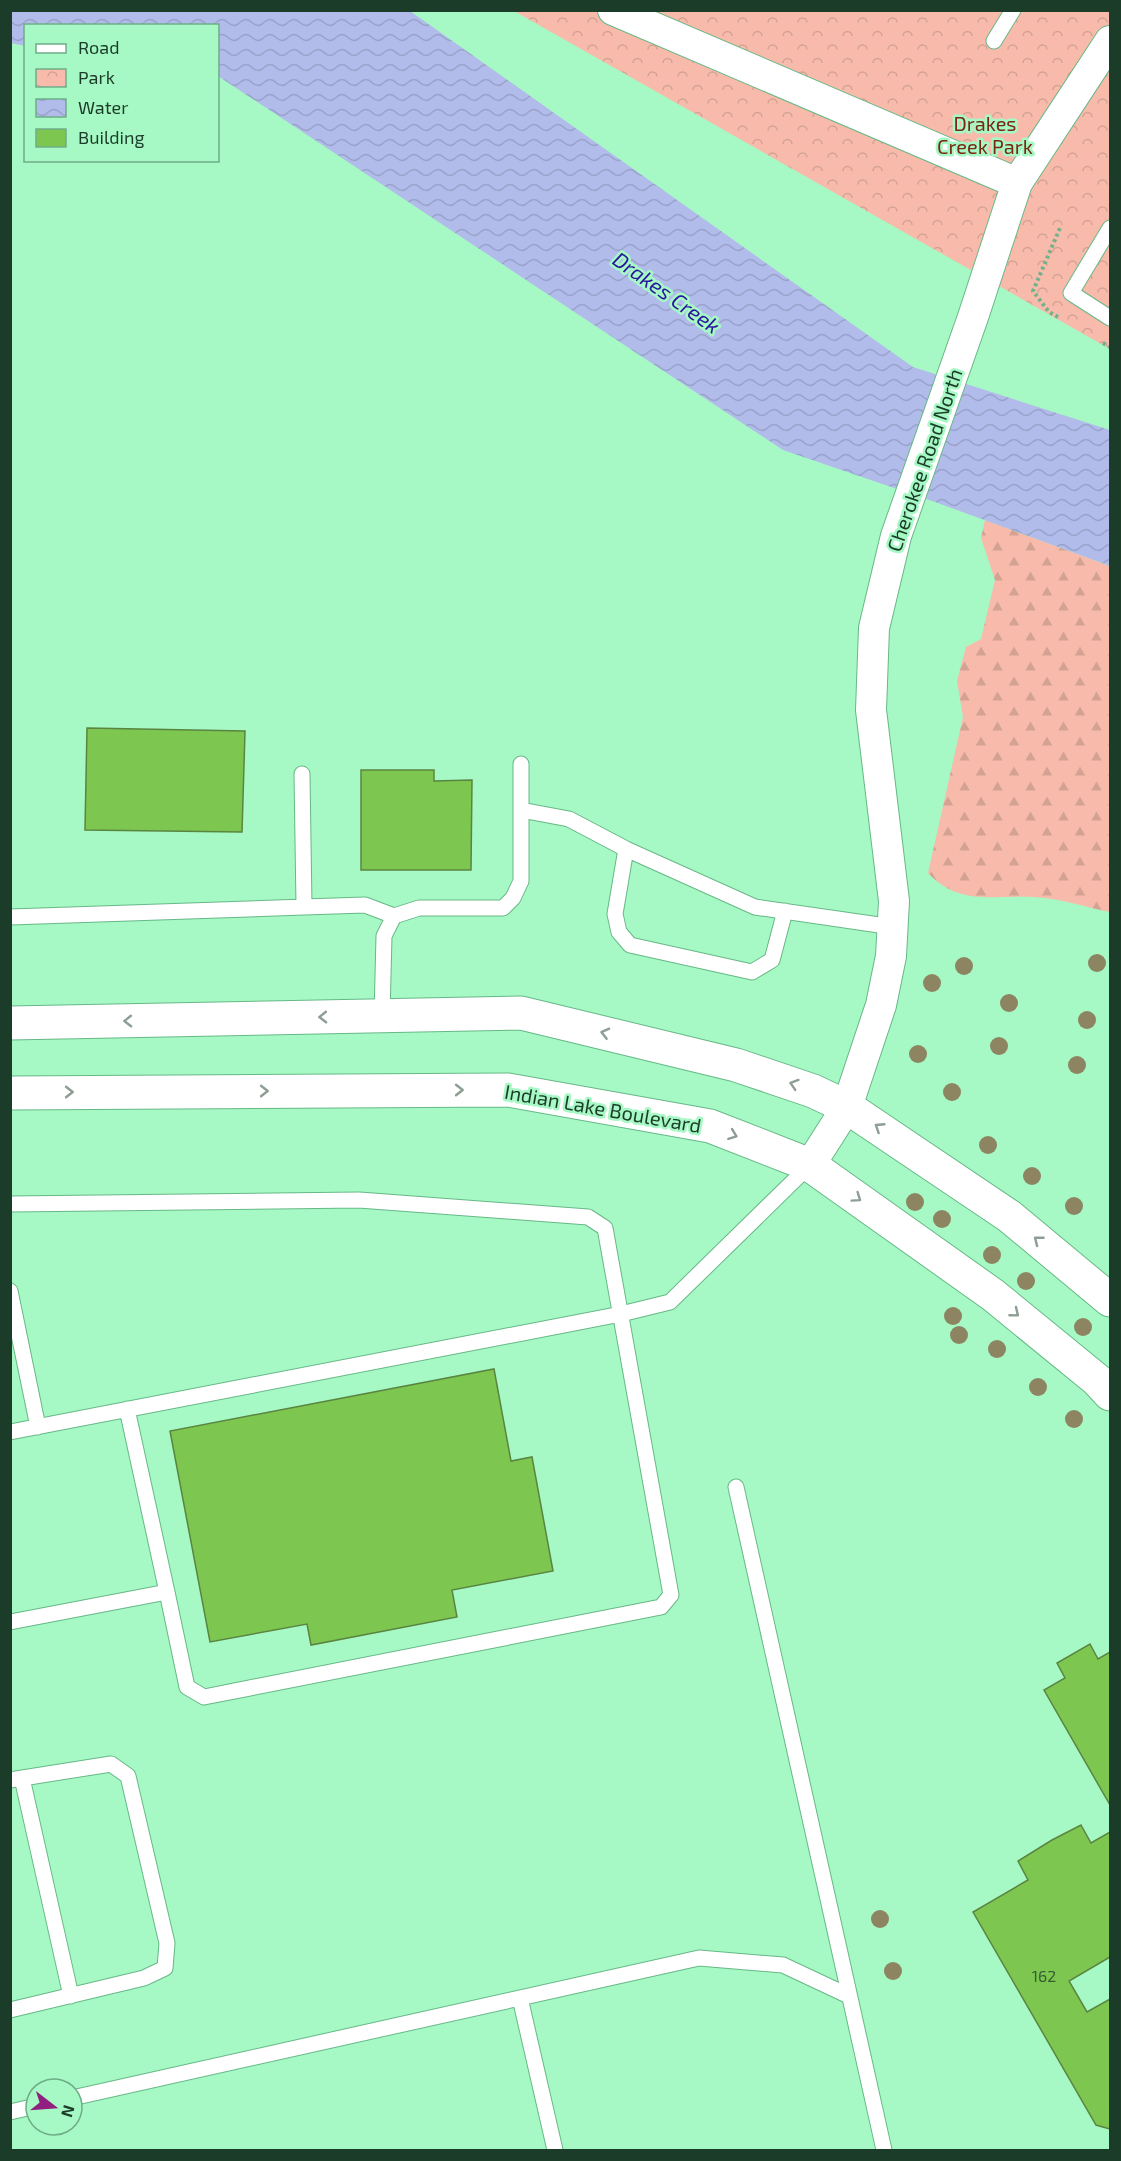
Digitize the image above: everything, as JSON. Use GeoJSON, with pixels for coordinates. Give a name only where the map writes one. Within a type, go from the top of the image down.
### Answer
{"type":"FeatureCollection","features":[{"type":"Feature","properties":{"kind":"main road"},"geometry":{"type":"LineString","coordinates":[[10,1023],[521,1013],[736,1065],[813,1090],[847,1107],[1009,1216],[1110,1300]]}},
{"type":"Feature","properties":{"kind":"main road","name":"Indian Lake Boulevard"},"geometry":{"type":"LineString","coordinates":[[10,1093],[508,1090],[710,1126],[810,1165],[993,1295],[1097,1380],[1110,1394]]}},
{"type":"Feature","properties":{"kind":"street"},"geometry":{"type":"LineString","coordinates":[[613,10],[1017,183]]}},
{"type":"Feature","properties":{"kind":"street","name":"Cherokee Road North"},"geometry":{"type":"LineString","coordinates":[[810,1165],[847,1107],[881,1005],[891,956],[893,890],[871,710],[874,628],[896,536],[973,317],[1017,183],[1110,41]]}},
{"type":"Feature","properties":{"kind":"lane"},"geometry":{"type":"LineString","coordinates":[[994,41],[1013,10]]}},
{"type":"Feature","properties":{"kind":"lane"},"geometry":{"type":"LineString","coordinates":[[1110,228],[1071,293],[1110,318]]}},
{"type":"Feature","properties":{"kind":"lane"},"geometry":{"type":"LineString","coordinates":[[10,917],[365,905],[394,916],[419,909],[503,908],[513,897],[522,881],[521,764]]}},
{"type":"Feature","properties":{"kind":"lane"},"geometry":{"type":"LineString","coordinates":[[302,774],[304,907]]}},
{"type":"Feature","properties":{"kind":"lane"},"geometry":{"type":"LineString","coordinates":[[521,810],[569,819],[626,849],[754,907],[893,927]]}},
{"type":"Feature","properties":{"kind":"lane"},"geometry":{"type":"LineString","coordinates":[[626,849],[615,914],[619,932],[630,945],[752,972],[772,960],[785,911]]}},
{"type":"Feature","properties":{"kind":"lane"},"geometry":{"type":"LineString","coordinates":[[382,1016],[384,936],[394,916]]}},
{"type":"Feature","properties":{"kind":"lane"},"geometry":{"type":"LineString","coordinates":[[10,1432],[621,1314],[670,1302],[810,1165]]}},
{"type":"Feature","properties":{"kind":"lane"},"geometry":{"type":"LineString","coordinates":[[10,1204],[359,1200],[588,1217],[605,1228],[671,1595],[661,1606],[204,1697],[187,1687],[127,1409]]}},
{"type":"Feature","properties":{"kind":"lane"},"geometry":{"type":"LineString","coordinates":[[10,1291],[38,1426]]}},
{"type":"Feature","properties":{"kind":"lane"},"geometry":{"type":"LineString","coordinates":[[736,1487],[884,2151]]}},
{"type":"Feature","properties":{"kind":"lane"},"geometry":{"type":"LineString","coordinates":[[10,1622],[167,1593]]}},
{"type":"Feature","properties":{"kind":"lane"},"geometry":{"type":"LineString","coordinates":[[10,2010],[71,1996],[144,1978],[165,1968],[167,1943],[128,1776],[111,1764],[16,1779],[71,1996]]}},
{"type":"Feature","properties":{"kind":"lane"},"geometry":{"type":"LineString","coordinates":[[84,2095],[699,1958],[783,1965],[849,1996]]}},
{"type":"Feature","properties":{"kind":"lane"},"geometry":{"type":"LineString","coordinates":[[520,1998],[555,2151]]}},
{"type":"Feature","properties":{"kind":"green space","name":"Drakes Creek Park"},"geometry":{"type":"Polygon","coordinates":[[[514,11],[1110,11],[1110,349],[514,11]]]}},
{"type":"Feature","properties":{"kind":"green space"},"geometry":{"type":"Polygon","coordinates":[[[985,520],[1110,566],[1110,912],[1042,898],[964,895],[940,883],[928,873],[963,717],[957,681],[966,647],[981,639],[995,580],[981,538],[985,520]]]}},
{"type":"Feature","properties":{"kind":"water","name":"Drakes Creek"},"geometry":{"type":"Polygon","coordinates":[[[10,11],[410,11],[913,367],[1110,430],[1110,566],[935,502],[783,450],[219,77],[219,24],[24,24],[24,46],[11,43],[10,11]]]}},
{"type":"Feature","properties":{"kind":"building"},"geometry":{"type":"Polygon","coordinates":[[[87,728],[245,731],[242,832],[85,830],[87,728]]]}},
{"type":"Feature","properties":{"kind":"building"},"geometry":{"type":"Polygon","coordinates":[[[361,770],[434,770],[434,781],[472,780],[471,870],[361,870],[361,770]]]}},
{"type":"Feature","properties":{"kind":"building"},"geometry":{"type":"Polygon","coordinates":[[[494,1369],[511,1461],[532,1457],[553,1571],[452,1590],[457,1617],[311,1645],[307,1624],[210,1642],[170,1431],[494,1369]]]}},
{"type":"Feature","properties":{"kind":"building"},"geometry":{"type":"Polygon","coordinates":[[[1090,1644],[1098,1659],[1110,1652],[1110,1805],[1044,1690],[1065,1678],[1057,1663],[1090,1644]]]}},
{"type":"Feature","properties":{"kind":"building"},"geometry":{"type":"Polygon","coordinates":[[[1081,1825],[1091,1843],[1110,1832],[1110,1957],[1069,1981],[1087,2012],[1110,1999],[1110,2129],[1096,2125],[973,1912],[1028,1880],[1018,1861],[1081,1825]]]}}]}
